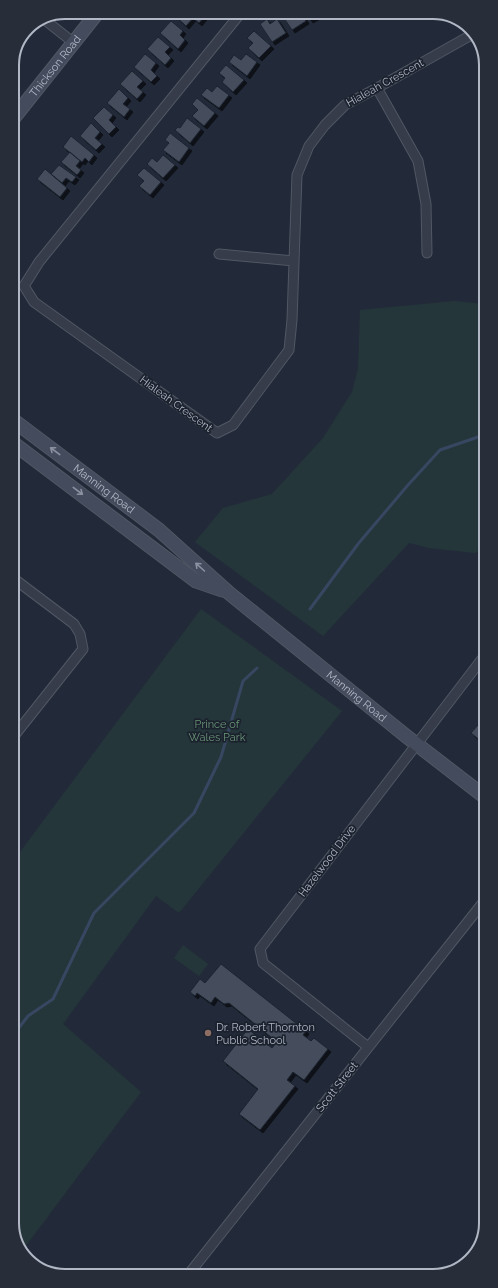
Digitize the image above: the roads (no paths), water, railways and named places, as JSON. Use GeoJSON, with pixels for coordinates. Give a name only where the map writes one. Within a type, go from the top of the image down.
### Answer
{"type":"FeatureCollection","features":[{"type":"Feature","properties":{"kind":"main road","name":"Thickson Road"},"geometry":{"type":"LineString","coordinates":[[19,111],[93,19]]}},
{"type":"Feature","properties":{"kind":"main road","name":"Manning Road"},"geometry":{"type":"LineString","coordinates":[[19,425],[159,530],[229,593],[416,744],[479,792]]}},
{"type":"Feature","properties":{"kind":"main road","name":"Manning Road"},"geometry":{"type":"LineString","coordinates":[[19,448],[196,581],[229,593]]}},
{"type":"Feature","properties":{"kind":"street","name":"Hialeah Crescent"},"geometry":{"type":"LineString","coordinates":[[236,19],[39,262],[24,286],[34,302],[217,433],[234,425],[289,350],[292,320],[298,175],[309,146],[325,125],[344,105],[469,36]]}},
{"type":"Feature","properties":{"kind":"street"},"geometry":{"type":"LineString","coordinates":[[48,23],[74,43]]}},
{"type":"Feature","properties":{"kind":"street"},"geometry":{"type":"LineString","coordinates":[[377,88],[418,161],[426,204],[427,253]]}},
{"type":"Feature","properties":{"kind":"street"},"geometry":{"type":"LineString","coordinates":[[219,254],[294,260]]}},
{"type":"Feature","properties":{"kind":"street"},"geometry":{"type":"LineString","coordinates":[[19,583],[74,624],[80,634],[83,649],[19,730]]}},
{"type":"Feature","properties":{"kind":"street","name":"Hazelwood Drive"},"geometry":{"type":"LineString","coordinates":[[368,1047],[263,963],[260,948],[479,663]]}},
{"type":"Feature","properties":{"kind":"street","name":"Scott Street"},"geometry":{"type":"LineString","coordinates":[[193,1269],[479,908]]}},
{"type":"Feature","properties":{"kind":"waterway"},"geometry":{"type":"LineString","coordinates":[[310,609],[358,544],[440,450],[479,437]]}},
{"type":"Feature","properties":{"kind":"waterway"},"geometry":{"type":"LineString","coordinates":[[19,1028],[28,1016],[53,999],[94,913],[194,813],[221,757],[243,681],[257,668]]}},
{"type":"Feature","properties":{"kind":"place","name":"Dr. Robert Thornton Public School"},"geometry":{"type":"Point","coordinates":[208,1033]}},
{"type":"Feature","properties":{"kind":"park label","name":"Prince of Wales Park"},"geometry":{"type":"Point","coordinates":[217,730]}}]}
